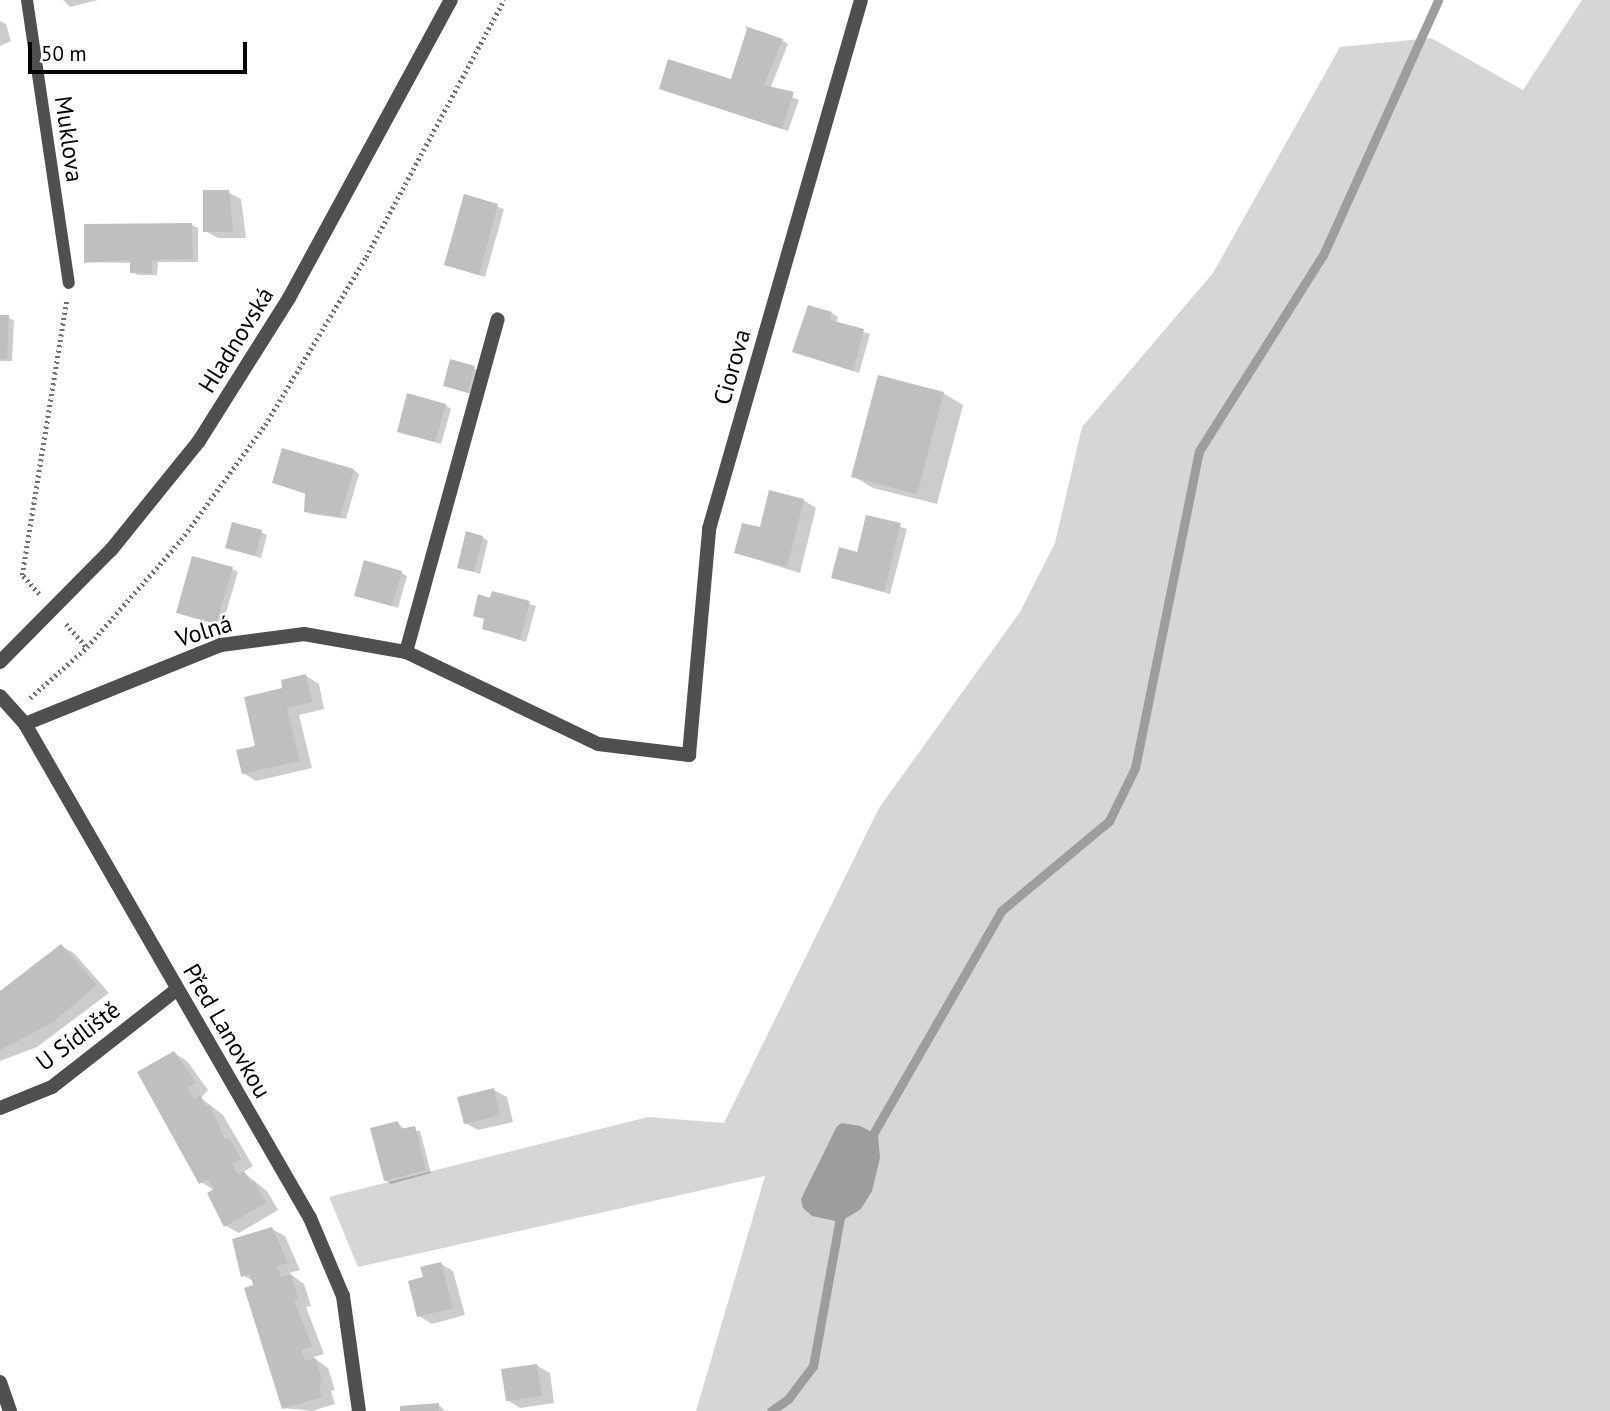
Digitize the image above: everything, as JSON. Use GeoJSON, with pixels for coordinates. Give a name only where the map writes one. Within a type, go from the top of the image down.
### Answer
{"type":"FeatureCollection","features":[{"type":"Feature","properties":{"kind":"street","name":"Hladnovská"},"geometry":{"type":"LineString","coordinates":[[0,662],[54,610],[168,485],[207,429],[289,298],[451,0]]}},
{"type":"Feature","properties":{"kind":"street","name":"Ciorova"},"geometry":{"type":"LineString","coordinates":[[689,755],[709,528],[861,0]]}},
{"type":"Feature","properties":{"kind":"street"},"geometry":{"type":"LineString","coordinates":[[406,652],[498,320]]}},
{"type":"Feature","properties":{"kind":"street","name":"Volná"},"geometry":{"type":"LineString","coordinates":[[25,724],[221,645],[304,634],[406,652],[598,744],[689,755]]}},
{"type":"Feature","properties":{"kind":"street","name":"Před Lanovkou"},"geometry":{"type":"LineString","coordinates":[[0,696],[25,724],[176,990],[310,1218],[343,1296],[359,1411]]}},
{"type":"Feature","properties":{"kind":"street","name":"U Sídliště"},"geometry":{"type":"LineString","coordinates":[[0,1108],[52,1087],[176,990]]}},
{"type":"Feature","properties":{"kind":"street"},"geometry":{"type":"LineString","coordinates":[[0,1382],[10,1411]]}},
{"type":"Feature","properties":{"kind":"lane","name":"Muklova"},"geometry":{"type":"LineString","coordinates":[[27,0],[69,283]]}},
{"type":"Feature","properties":{"kind":"path"},"geometry":{"type":"LineString","coordinates":[[15,711],[87,647],[181,540],[265,425],[366,257],[504,0]]}},
{"type":"Feature","properties":{"kind":"path"},"geometry":{"type":"LineString","coordinates":[[69,283],[22,576],[87,647]]}},
{"type":"Feature","properties":{"kind":"shaded area"},"geometry":{"type":"Polygon","coordinates":[[[1582,0],[1610,0],[1610,1411],[696,1411],[765,1176],[358,1267],[329,1197],[648,1117],[724,1123],[879,808],[1020,612],[1055,543],[1082,427],[1213,273],[1340,47],[1431,38],[1523,90],[1582,0]]]}},
{"type":"Feature","properties":{"kind":"shaded area"},"geometry":{"type":"Polygon","coordinates":[[[842,1123],[860,1126],[878,1135],[880,1158],[872,1191],[861,1209],[840,1222],[812,1216],[803,1208],[801,1199],[837,1126],[842,1123]]]}},
{"type":"Feature","properties":{"kind":"building"},"geometry":{"type":"Polygon","coordinates":[[[745,26],[783,39],[764,85],[794,92],[782,129],[659,89],[668,59],[731,79],[747,29],[745,26]]]}},
{"type":"Feature","properties":{"kind":"building"},"geometry":{"type":"Polygon","coordinates":[[[203,190],[229,190],[233,232],[203,232],[203,190]]]}},
{"type":"Feature","properties":{"kind":"building"},"geometry":{"type":"Polygon","coordinates":[[[464,194],[498,204],[479,275],[444,265],[464,194]]]}},
{"type":"Feature","properties":{"kind":"building"},"geometry":{"type":"Polygon","coordinates":[[[192,223],[193,259],[152,260],[152,273],[130,273],[130,260],[84,263],[84,224],[192,223]]]}},
{"type":"Feature","properties":{"kind":"building"},"geometry":{"type":"Polygon","coordinates":[[[808,305],[832,312],[830,320],[864,329],[853,371],[792,352],[808,305]]]}},
{"type":"Feature","properties":{"kind":"building"},"geometry":{"type":"Polygon","coordinates":[[[0,315],[9,315],[7,359],[0,359],[0,315]]]}},
{"type":"Feature","properties":{"kind":"building"},"geometry":{"type":"Polygon","coordinates":[[[450,359],[475,366],[468,393],[443,386],[450,359]]]}},
{"type":"Feature","properties":{"kind":"building"},"geometry":{"type":"Polygon","coordinates":[[[878,375],[944,392],[917,494],[851,477],[878,375]]]}},
{"type":"Feature","properties":{"kind":"building"},"geometry":{"type":"Polygon","coordinates":[[[407,393],[446,404],[435,442],[397,432],[407,393]]]}},
{"type":"Feature","properties":{"kind":"building"},"geometry":{"type":"Polygon","coordinates":[[[282,448],[354,469],[340,517],[304,512],[305,493],[272,483],[282,448]]]}},
{"type":"Feature","properties":{"kind":"building"},"geometry":{"type":"Polygon","coordinates":[[[769,490],[804,499],[787,567],[734,553],[742,523],[760,527],[769,490]]]}},
{"type":"Feature","properties":{"kind":"building"},"geometry":{"type":"Polygon","coordinates":[[[866,515],[901,523],[884,592],[831,578],[839,547],[857,552],[866,515]]]}},
{"type":"Feature","properties":{"kind":"building"},"geometry":{"type":"Polygon","coordinates":[[[232,522],[262,530],[255,556],[225,548],[232,522]]]}},
{"type":"Feature","properties":{"kind":"building"},"geometry":{"type":"Polygon","coordinates":[[[466,531],[483,536],[474,572],[457,568],[466,531]]]}},
{"type":"Feature","properties":{"kind":"building"},"geometry":{"type":"Polygon","coordinates":[[[192,556],[233,567],[216,624],[176,613],[192,556]]]}},
{"type":"Feature","properties":{"kind":"building"},"geometry":{"type":"Polygon","coordinates":[[[364,560],[402,571],[392,606],[354,596],[364,560]]]}},
{"type":"Feature","properties":{"kind":"building"},"geometry":{"type":"Polygon","coordinates":[[[492,591],[530,601],[520,640],[482,629],[484,619],[473,616],[478,594],[490,598],[492,591]]]}},
{"type":"Feature","properties":{"kind":"building"},"geometry":{"type":"Polygon","coordinates":[[[306,674],[312,702],[287,708],[300,761],[242,774],[236,750],[255,746],[244,697],[282,688],[281,680],[306,674]]]}},
{"type":"Feature","properties":{"kind":"building"},"geometry":{"type":"Polygon","coordinates":[[[61,944],[97,985],[52,1023],[0,1050],[0,991],[61,944]]]}},
{"type":"Feature","properties":{"kind":"building"},"geometry":{"type":"Polygon","coordinates":[[[174,1051],[196,1083],[187,1088],[194,1099],[200,1095],[206,1107],[210,1105],[225,1140],[229,1138],[241,1159],[232,1164],[238,1175],[244,1171],[251,1183],[254,1181],[266,1203],[224,1227],[207,1193],[214,1189],[208,1179],[199,1184],[137,1072],[174,1051]]]}},
{"type":"Feature","properties":{"kind":"building"},"geometry":{"type":"Polygon","coordinates":[[[494,1088],[500,1115],[464,1124],[457,1097],[494,1088]]]}},
{"type":"Feature","properties":{"kind":"building"},"geometry":{"type":"Polygon","coordinates":[[[398,1121],[400,1129],[415,1126],[426,1170],[384,1181],[370,1128],[398,1121]]]}},
{"type":"Feature","properties":{"kind":"building"},"geometry":{"type":"Polygon","coordinates":[[[272,1227],[288,1263],[277,1266],[281,1277],[291,1274],[298,1299],[294,1300],[312,1346],[301,1350],[305,1361],[315,1358],[323,1383],[319,1384],[322,1397],[282,1409],[244,1288],[253,1285],[250,1274],[241,1277],[232,1239],[272,1227]]]}},
{"type":"Feature","properties":{"kind":"building"},"geometry":{"type":"Polygon","coordinates":[[[441,1262],[453,1308],[417,1317],[408,1281],[423,1277],[420,1267],[441,1262]]]}},
{"type":"Feature","properties":{"kind":"building"},"geometry":{"type":"Polygon","coordinates":[[[537,1364],[542,1396],[506,1401],[501,1369],[537,1364]]]}},
{"type":"Feature","properties":{"kind":"building"},"geometry":{"type":"Polygon","coordinates":[[[439,1403],[439,1411],[400,1411],[400,1406],[439,1403]]]}},
{"type":"Feature","properties":{"kind":"waterway"},"geometry":{"type":"LineString","coordinates":[[869,1141],[1001,911],[1109,821],[1135,768],[1199,451],[1323,255],[1438,0]]}},
{"type":"Feature","properties":{"kind":"waterway"},"geometry":{"type":"LineString","coordinates":[[771,1411],[788,1399],[813,1366],[841,1212]]}}]}
